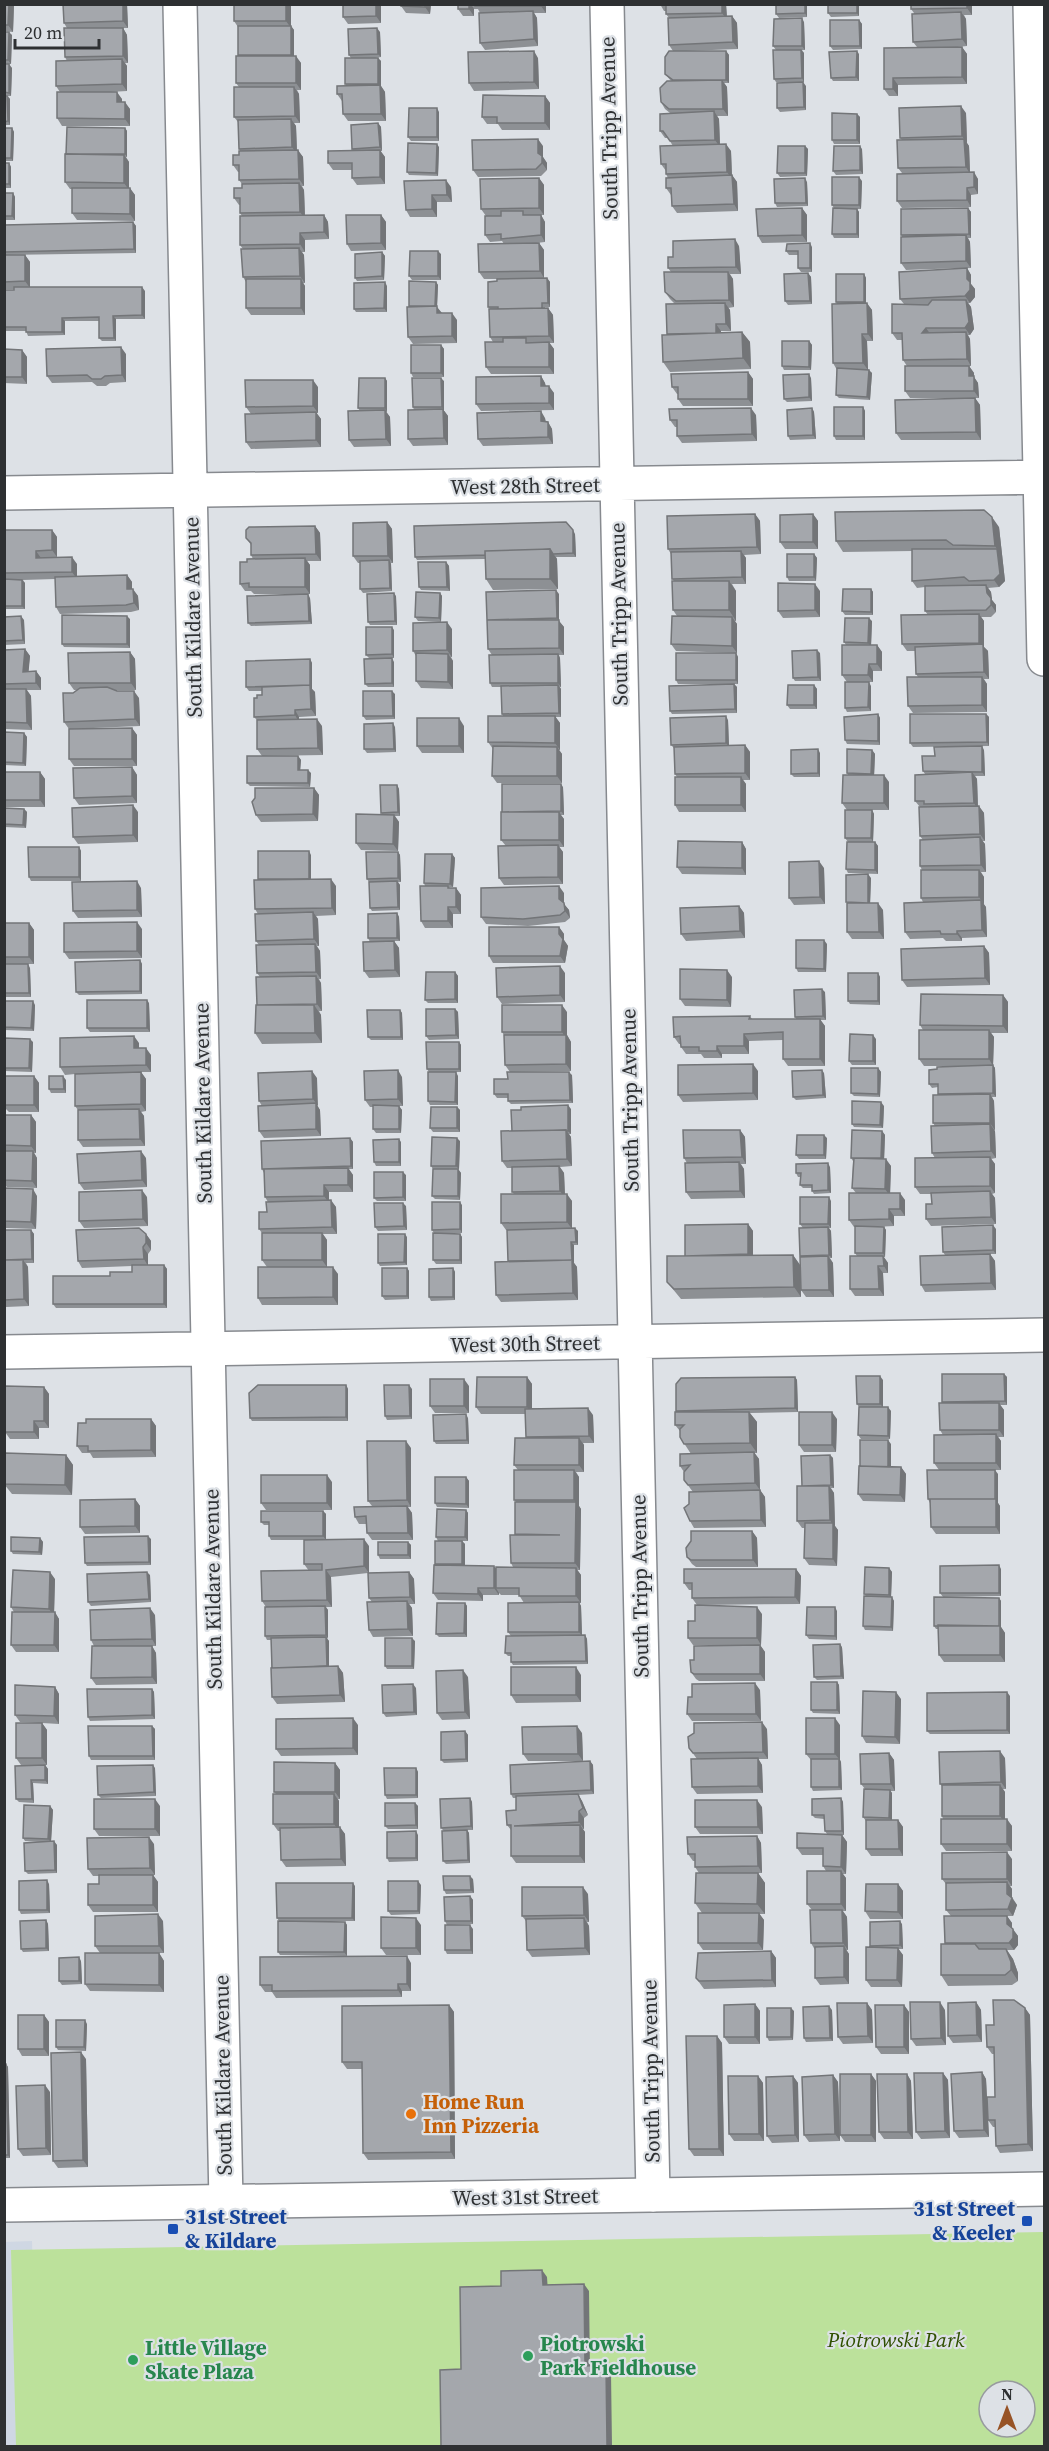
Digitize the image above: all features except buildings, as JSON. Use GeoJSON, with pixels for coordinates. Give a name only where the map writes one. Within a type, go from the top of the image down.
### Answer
{"type":"FeatureCollection","features":[{"type":"Feature","properties":{"kind":"street","name":"South Kildare Avenue"},"geometry":{"type":"LineString","coordinates":[[180,4],[226,2202]]}},
{"type":"Feature","properties":{"kind":"street","name":"South Tripp Avenue"},"geometry":{"type":"LineString","coordinates":[[606,4],[653,2195]]}},
{"type":"Feature","properties":{"kind":"street"},"geometry":{"type":"LineString","coordinates":[[1030,4],[1042,477],[1044,659]]}},
{"type":"Feature","properties":{"kind":"street","name":"West 28th Street"},"geometry":{"type":"LineString","coordinates":[[4,493],[1042,477]]}},
{"type":"Feature","properties":{"kind":"street","name":"West 30th Street"},"geometry":{"type":"LineString","coordinates":[[4,1352],[1044,1335]]}},
{"type":"Feature","properties":{"kind":"street","name":"West 31st Street"},"geometry":{"type":"LineString","coordinates":[[4,2205],[1044,2189]]}},
{"type":"Feature","properties":{"kind":"shaded area"},"geometry":{"type":"Polygon","coordinates":[[[32,2241],[37,2446],[5,2446],[4,2242],[32,2241]]]}},
{"type":"Feature","properties":{"kind":"green space","name":"Piotrowski Park"},"geometry":{"type":"Polygon","coordinates":[[[1043,2232],[1044,2446],[16,2446],[11,2250],[1043,2232]]]}},
{"type":"Feature","properties":{"kind":"place","name":"Home Run Inn Pizzeria"},"geometry":{"type":"Point","coordinates":[411,2114]}},
{"type":"Feature","properties":{"kind":"place","name":"31st Street & Keeler"},"geometry":{"type":"Point","coordinates":[1027,2221]}},
{"type":"Feature","properties":{"kind":"place","name":"31st Street & Kildare"},"geometry":{"type":"Point","coordinates":[173,2229]}},
{"type":"Feature","properties":{"kind":"place","name":"Piotrowski Park Fieldhouse"},"geometry":{"type":"Point","coordinates":[528,2356]}},
{"type":"Feature","properties":{"kind":"place","name":"Little Village Skate Plaza"},"geometry":{"type":"Point","coordinates":[133,2360]}}]}
